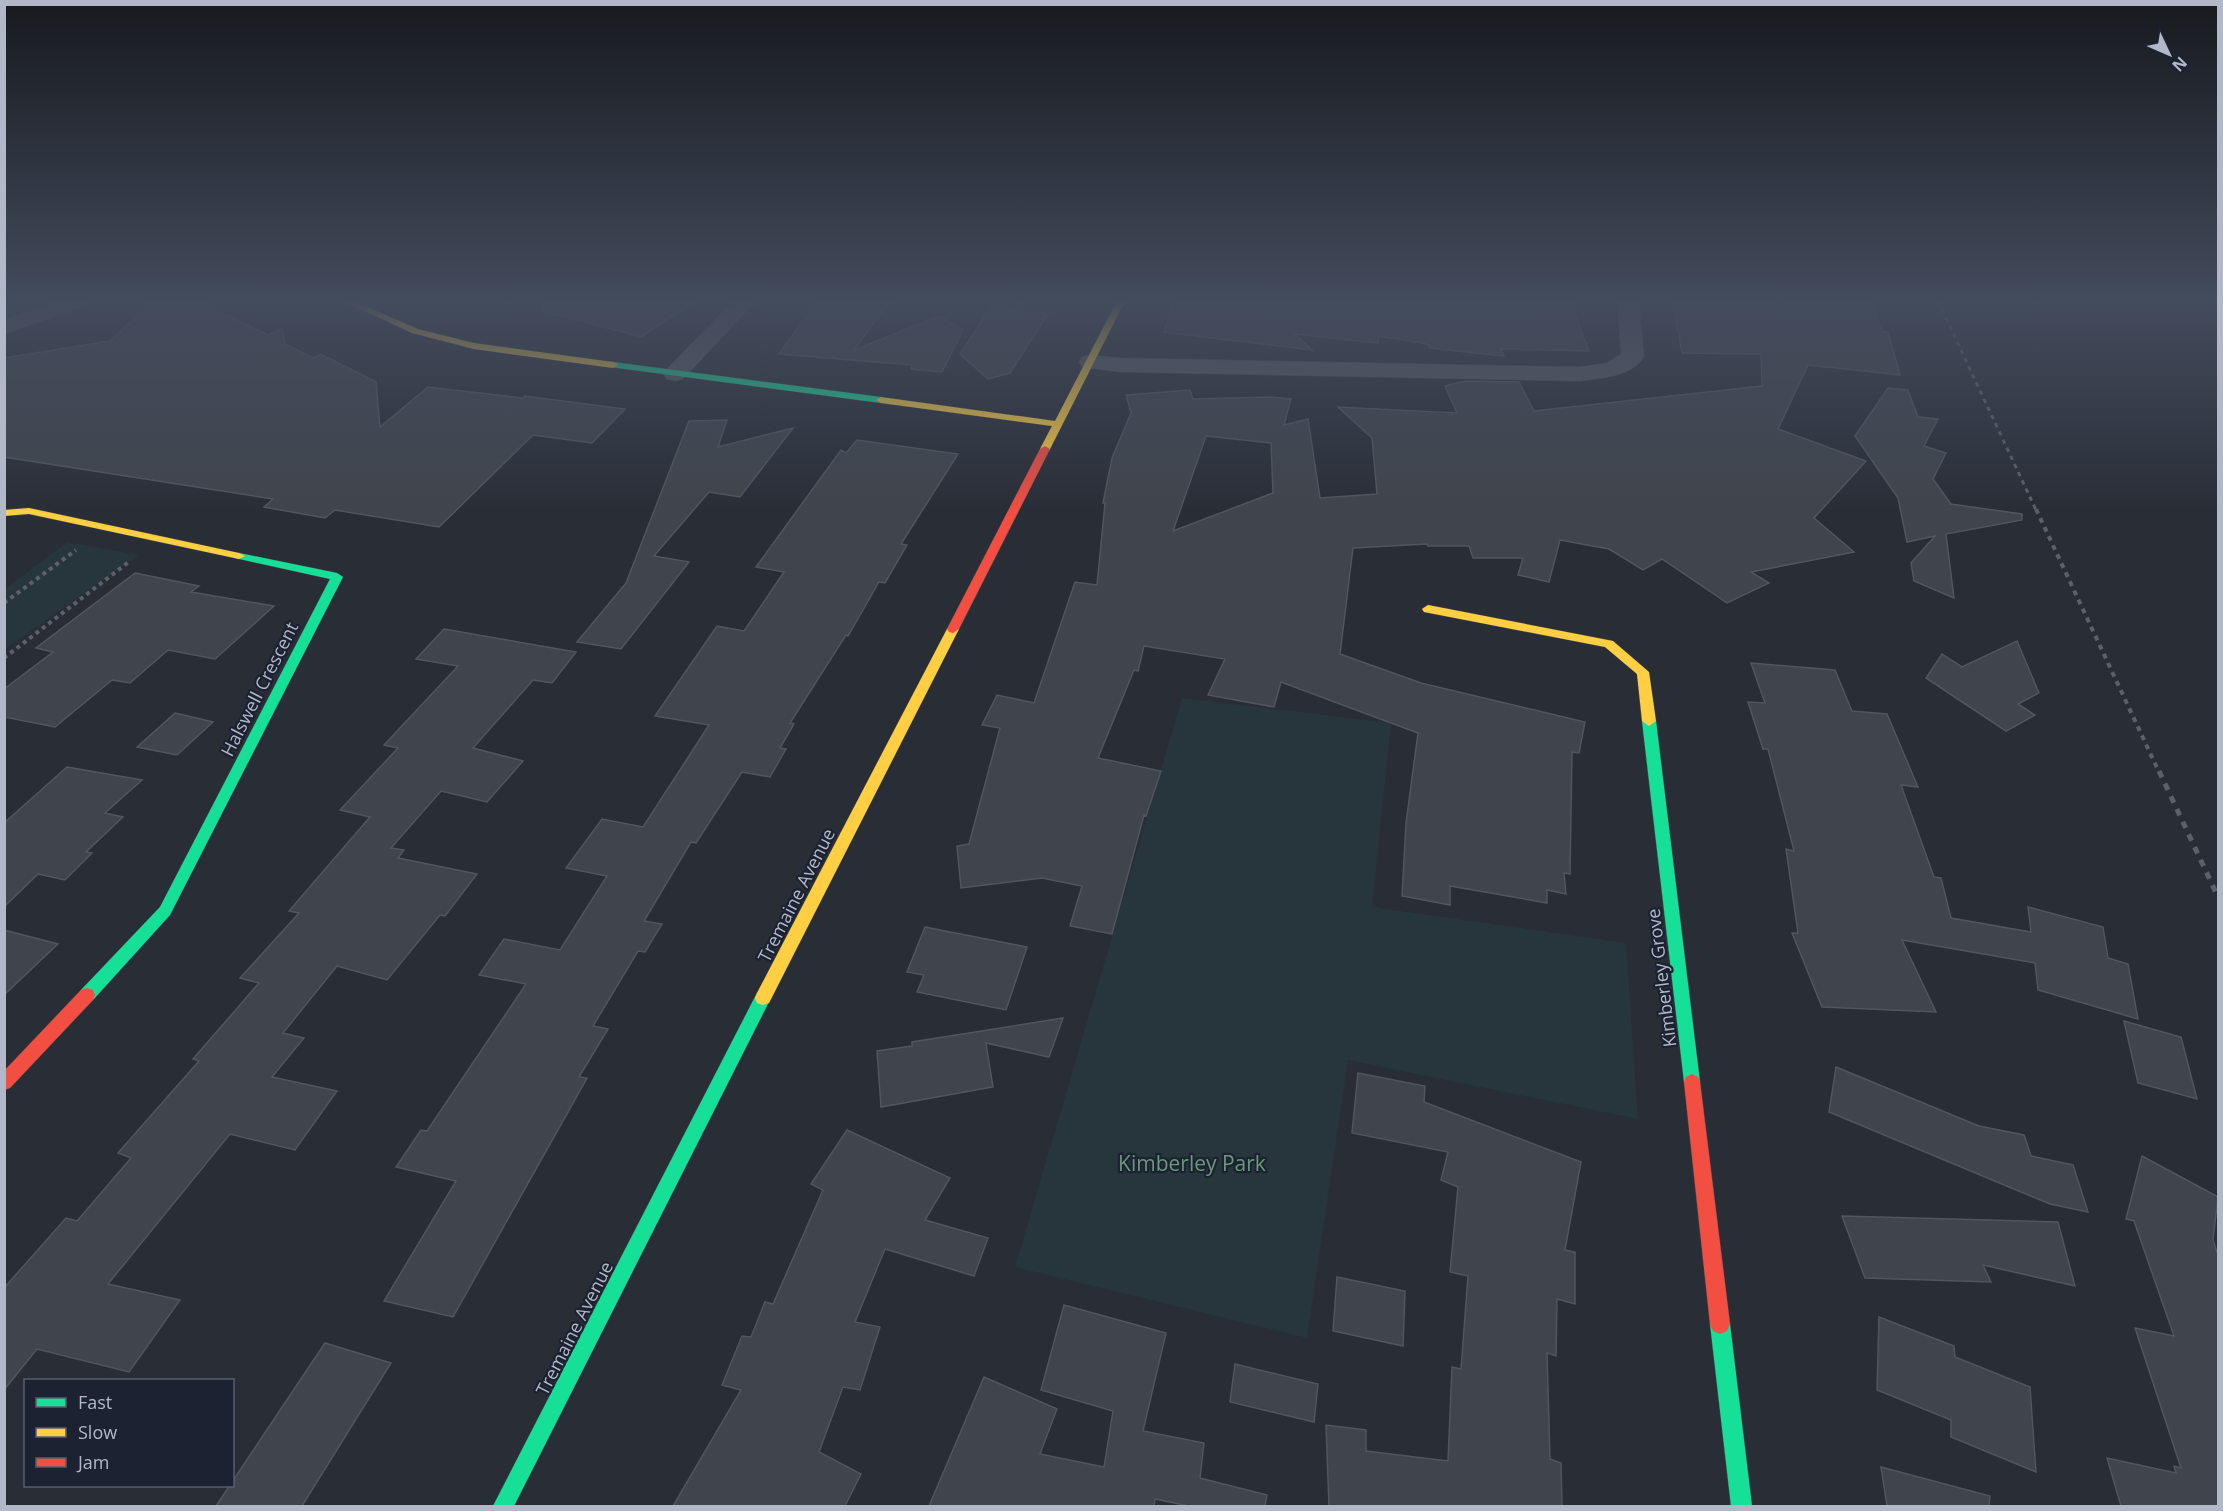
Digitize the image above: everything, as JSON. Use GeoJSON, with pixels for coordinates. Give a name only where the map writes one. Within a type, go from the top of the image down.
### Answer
{"type":"FeatureCollection","features":[{"type":"Feature","properties":{"kind":"street"},"geometry":{"type":"LineString","coordinates":[[657,372],[1058,424]]}},
{"type":"Feature","properties":{"kind":"street","name":"Tremaine Avenue"},"geometry":{"type":"LineString","coordinates":[[503,1506],[1085,372]]}},
{"type":"Feature","properties":{"kind":"street"},"geometry":{"type":"LineString","coordinates":[[1453,372],[1580,374],[1596,372]]}},
{"type":"Feature","properties":{"kind":"street","name":"Halswell Crescent"},"geometry":{"type":"LineString","coordinates":[[4,513],[29,511],[337,577],[165,911],[4,1083]]}},
{"type":"Feature","properties":{"kind":"street","name":"Kimberley Grove"},"geometry":{"type":"LineString","coordinates":[[1428,609],[1610,644],[1643,672],[1742,1506]]}},
{"type":"Feature","properties":{"kind":"path"},"geometry":{"type":"LineString","coordinates":[[4,603],[82,546]]}},
{"type":"Feature","properties":{"kind":"path"},"geometry":{"type":"LineString","coordinates":[[4,658],[138,555]]}},
{"type":"Feature","properties":{"kind":"green space"},"geometry":{"type":"Polygon","coordinates":[[[67,542],[139,555],[5,649],[5,589],[67,542]]]}},
{"type":"Feature","properties":{"kind":"green space","name":"Kimberley Park"},"geometry":{"type":"Polygon","coordinates":[[[1182,698],[1391,723],[1372,907],[1626,943],[1638,1119],[1348,1060],[1307,1338],[1015,1267],[1182,698]]]}},
{"type":"Feature","properties":{"kind":"building"},"geometry":{"type":"Polygon","coordinates":[[[4,372],[355,372],[376,382],[380,427],[428,387],[523,398],[525,396],[625,409],[592,443],[533,435],[439,527],[335,510],[325,518],[264,507],[273,499],[4,457],[4,372]]]}},
{"type":"Feature","properties":{"kind":"building"},"geometry":{"type":"Polygon","coordinates":[[[980,372],[1011,372],[1010,373],[988,379],[980,372]]]}},
{"type":"Feature","properties":{"kind":"building"},"geometry":{"type":"Polygon","coordinates":[[[1762,372],[1805,372],[1778,429],[1866,461],[1814,518],[1854,552],[1751,572],[1769,583],[1727,603],[1662,559],[1643,570],[1609,549],[1560,540],[1549,582],[1518,575],[1523,558],[1473,558],[1469,546],[1428,546],[1427,544],[1353,548],[1340,654],[1421,683],[1585,722],[1579,753],[1572,752],[1570,874],[1564,873],[1566,894],[1547,890],[1547,903],[1450,886],[1450,905],[1402,896],[1406,823],[1418,733],[1281,682],[1274,707],[1208,695],[1225,659],[1144,646],[1138,671],[1134,670],[1098,758],[1161,771],[1146,816],[1144,815],[1112,934],[1070,926],[1082,886],[1042,878],[961,888],[957,846],[969,844],[1000,728],[982,725],[997,695],[1034,703],[1075,582],[1097,585],[1105,503],[1103,503],[1112,458],[1131,413],[1126,395],[1190,390],[1193,399],[1269,397],[1291,399],[1284,425],[1308,419],[1320,498],[1377,494],[1372,438],[1338,407],[1457,413],[1445,386],[1465,381],[1519,382],[1534,411],[1762,386],[1762,372]],[[1206,436],[1173,531],[1273,493],[1271,443],[1206,436]]]}},
{"type":"Feature","properties":{"kind":"building"},"geometry":{"type":"Polygon","coordinates":[[[1868,372],[1899,372],[1900,375],[1868,372]]]}},
{"type":"Feature","properties":{"kind":"building"},"geometry":{"type":"Polygon","coordinates":[[[1888,388],[1908,390],[1918,417],[1938,419],[1924,446],[1946,453],[1933,479],[1951,504],[2022,514],[2022,520],[1946,534],[1954,598],[1914,581],[1911,563],[1935,536],[1907,542],[1898,498],[1855,436],[1888,388]]]}},
{"type":"Feature","properties":{"kind":"building"},"geometry":{"type":"Polygon","coordinates":[[[727,420],[718,447],[793,428],[740,497],[709,492],[654,556],[689,562],[621,649],[577,642],[626,583],[689,421],[727,420]]]}},
{"type":"Feature","properties":{"kind":"building"},"geometry":{"type":"Polygon","coordinates":[[[857,440],[958,454],[901,544],[907,545],[885,583],[879,582],[848,636],[846,635],[790,723],[794,724],[780,748],[786,749],[770,777],[742,772],[696,843],[691,842],[644,921],[662,924],[645,952],[638,951],[593,1026],[608,1029],[579,1077],[587,1078],[453,1317],[384,1301],[456,1181],[396,1167],[421,1130],[427,1131],[526,984],[479,975],[504,939],[560,950],[607,876],[566,868],[602,819],[643,827],[709,725],[655,716],[717,626],[744,631],[784,572],[756,567],[841,450],[846,453],[857,440]]]}},
{"type":"Feature","properties":{"kind":"building"},"geometry":{"type":"Polygon","coordinates":[[[135,573],[199,586],[191,592],[274,606],[215,659],[168,650],[130,683],[112,680],[55,727],[4,717],[4,689],[53,652],[36,648],[135,573]]]}},
{"type":"Feature","properties":{"kind":"building"},"geometry":{"type":"Polygon","coordinates":[[[444,629],[576,652],[552,683],[533,680],[473,748],[523,761],[487,802],[441,791],[391,848],[404,850],[398,858],[477,874],[445,916],[440,915],[387,980],[337,966],[283,1033],[304,1038],[272,1077],[337,1091],[295,1150],[230,1134],[108,1284],[180,1300],[129,1372],[37,1349],[4,1390],[4,1288],[66,1218],[77,1221],[131,1158],[118,1153],[199,1061],[193,1059],[259,983],[240,978],[299,913],[289,911],[370,817],[340,810],[398,748],[384,745],[458,666],[416,659],[444,629]]]}},
{"type":"Feature","properties":{"kind":"building"},"geometry":{"type":"Polygon","coordinates":[[[2017,641],[2039,693],[2018,704],[2035,715],[2006,731],[1926,678],[1942,654],[1962,667],[2017,641]]]}},
{"type":"Feature","properties":{"kind":"building"},"geometry":{"type":"Polygon","coordinates":[[[1751,663],[1835,670],[1852,711],[1887,714],[1918,787],[1901,785],[1934,877],[1941,878],[1951,918],[2031,932],[2028,907],[2103,927],[2108,958],[2128,964],[2138,1019],[2038,990],[2035,963],[1902,940],[1936,1012],[1822,1007],[1792,933],[1798,933],[1786,849],[1794,851],[1768,749],[1763,749],[1748,702],[1765,703],[1751,663]]]}},
{"type":"Feature","properties":{"kind":"building"},"geometry":{"type":"Polygon","coordinates":[[[175,713],[213,722],[177,755],[137,747],[175,713]]]}},
{"type":"Feature","properties":{"kind":"building"},"geometry":{"type":"Polygon","coordinates":[[[67,767],[142,780],[105,813],[123,817],[86,852],[92,853],[65,880],[38,874],[4,907],[4,823],[67,767]]]}},
{"type":"Feature","properties":{"kind":"building"},"geometry":{"type":"Polygon","coordinates":[[[925,927],[1027,947],[1006,1010],[917,992],[924,975],[907,972],[925,927]]]}},
{"type":"Feature","properties":{"kind":"building"},"geometry":{"type":"Polygon","coordinates":[[[4,930],[58,944],[4,995],[4,930]]]}},
{"type":"Feature","properties":{"kind":"building"},"geometry":{"type":"Polygon","coordinates":[[[1063,1018],[1049,1057],[986,1043],[993,1087],[881,1107],[877,1051],[912,1046],[912,1042],[1063,1018]]]}},
{"type":"Feature","properties":{"kind":"building"},"geometry":{"type":"Polygon","coordinates":[[[2124,1021],[2181,1037],[2197,1099],[2138,1083],[2124,1021]]]}},
{"type":"Feature","properties":{"kind":"building"},"geometry":{"type":"Polygon","coordinates":[[[1836,1067],[1979,1126],[2024,1135],[2031,1156],[2073,1165],[2088,1212],[2050,1204],[1829,1112],[1836,1067]]]}},
{"type":"Feature","properties":{"kind":"building"},"geometry":{"type":"Polygon","coordinates":[[[1358,1073],[1425,1086],[1424,1102],[1581,1162],[1565,1250],[1575,1252],[1575,1304],[1557,1299],[1556,1356],[1547,1353],[1550,1459],[1561,1463],[1562,1506],[1329,1506],[1326,1425],[1366,1430],[1366,1451],[1448,1461],[1452,1367],[1461,1369],[1468,1276],[1450,1272],[1458,1187],[1441,1180],[1448,1152],[1352,1133],[1358,1073]]]}},
{"type":"Feature","properties":{"kind":"building"},"geometry":{"type":"Polygon","coordinates":[[[847,1130],[950,1178],[925,1220],[988,1238],[974,1276],[885,1249],[855,1322],[880,1327],[860,1390],[843,1387],[819,1452],[861,1474],[845,1506],[673,1506],[741,1390],[722,1385],[742,1336],[751,1337],[765,1302],[773,1304],[823,1190],[811,1184],[847,1130]]]}},
{"type":"Feature","properties":{"kind":"building"},"geometry":{"type":"Polygon","coordinates":[[[2142,1156],[2218,1197],[2213,1240],[2218,1255],[2218,1506],[2121,1506],[2107,1458],[2176,1473],[2174,1466],[2181,1468],[2135,1328],[2174,1336],[2134,1221],[2126,1219],[2142,1156]]]}},
{"type":"Feature","properties":{"kind":"building"},"geometry":{"type":"Polygon","coordinates":[[[1842,1216],[2058,1222],[2075,1286],[1983,1265],[1991,1282],[1865,1278],[1842,1216]]]}},
{"type":"Feature","properties":{"kind":"building"},"geometry":{"type":"Polygon","coordinates":[[[1337,1277],[1405,1291],[1403,1346],[1333,1331],[1337,1277]]]}},
{"type":"Feature","properties":{"kind":"building"},"geometry":{"type":"Polygon","coordinates":[[[1064,1305],[1166,1333],[1143,1431],[1204,1443],[1200,1478],[1267,1495],[1265,1506],[1189,1506],[1155,1499],[1154,1506],[929,1506],[984,1377],[1057,1409],[1040,1454],[1104,1467],[1113,1411],[1041,1390],[1064,1305]]]}},
{"type":"Feature","properties":{"kind":"building"},"geometry":{"type":"Polygon","coordinates":[[[1879,1317],[1954,1346],[1955,1357],[2030,1387],[2036,1472],[1951,1437],[1951,1420],[1877,1390],[1879,1317]]]}},
{"type":"Feature","properties":{"kind":"building"},"geometry":{"type":"Polygon","coordinates":[[[325,1343],[391,1363],[302,1506],[216,1506],[229,1487],[234,1487],[234,1479],[325,1343]]]}},
{"type":"Feature","properties":{"kind":"building"},"geometry":{"type":"Polygon","coordinates":[[[1235,1364],[1318,1384],[1314,1422],[1230,1402],[1235,1364]]]}},
{"type":"Feature","properties":{"kind":"building"},"geometry":{"type":"Polygon","coordinates":[[[1881,1467],[1990,1496],[1989,1506],[1887,1506],[1881,1467]]]}},
{"type":"Feature","properties":{"kind":"railway"},"geometry":{"type":"LineString","coordinates":[[1971,372],[2036,510]]}},
{"type":"Feature","properties":{"kind":"railway"},"geometry":{"type":"LineString","coordinates":[[2036,509],[2159,772]]}},
{"type":"Feature","properties":{"kind":"railway"},"geometry":{"type":"LineString","coordinates":[[2159,771],[2218,897]]}},
{"type":"Feature","properties":{"kind":"traffic: fast"},"geometry":{"type":"LineString","coordinates":[[663,372],[881,400]]}},
{"type":"Feature","properties":{"kind":"traffic: fast"},"geometry":{"type":"LineString","coordinates":[[87,995],[165,911],[337,577],[239,556]]}},
{"type":"Feature","properties":{"kind":"traffic: fast"},"geometry":{"type":"LineString","coordinates":[[1649,721],[1692,1082]]}},
{"type":"Feature","properties":{"kind":"traffic: fast"},"geometry":{"type":"LineString","coordinates":[[503,1506],[763,998]]}},
{"type":"Feature","properties":{"kind":"traffic: fast"},"geometry":{"type":"LineString","coordinates":[[1720,1324],[1742,1506]]}},
{"type":"Feature","properties":{"kind":"traffic: slow"},"geometry":{"type":"LineString","coordinates":[[1045,449],[1085,372]]}},
{"type":"Feature","properties":{"kind":"traffic: slow"},"geometry":{"type":"LineString","coordinates":[[881,400],[1058,424]]}},
{"type":"Feature","properties":{"kind":"traffic: slow"},"geometry":{"type":"LineString","coordinates":[[4,513],[29,511],[239,556]]}},
{"type":"Feature","properties":{"kind":"traffic: slow"},"geometry":{"type":"LineString","coordinates":[[1428,609],[1609,644],[1643,672],[1649,721]]}},
{"type":"Feature","properties":{"kind":"traffic: slow"},"geometry":{"type":"LineString","coordinates":[[763,998],[953,629]]}},
{"type":"Feature","properties":{"kind":"traffic: jam"},"geometry":{"type":"LineString","coordinates":[[953,629],[1045,449]]}},
{"type":"Feature","properties":{"kind":"traffic: jam"},"geometry":{"type":"LineString","coordinates":[[4,1083],[87,995]]}},
{"type":"Feature","properties":{"kind":"traffic: jam"},"geometry":{"type":"LineString","coordinates":[[1692,1082],[1720,1324]]}}]}
